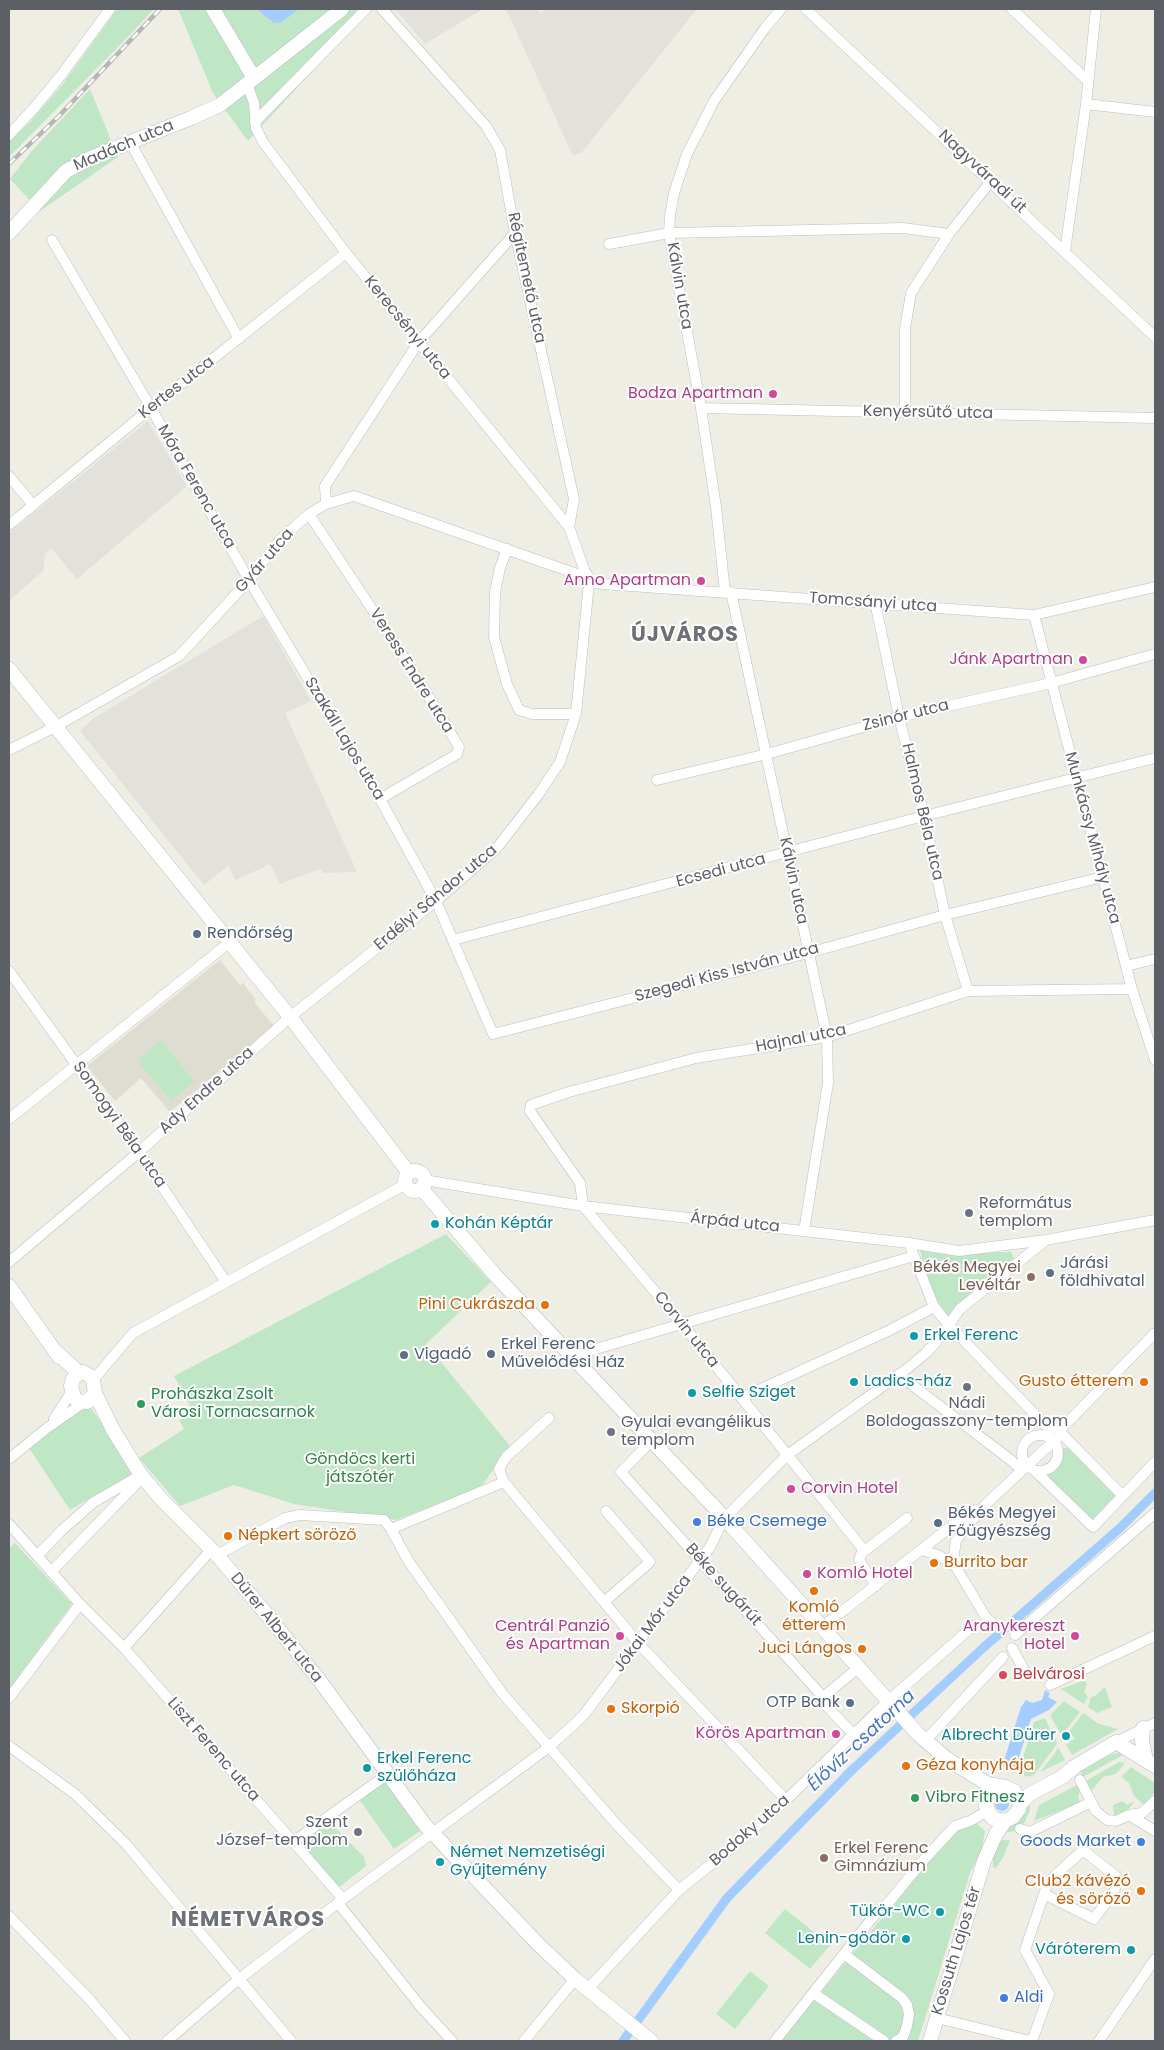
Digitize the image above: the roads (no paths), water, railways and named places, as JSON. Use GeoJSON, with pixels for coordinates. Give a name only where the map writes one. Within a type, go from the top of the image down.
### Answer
{"type":"FeatureCollection","features":[{"type":"Feature","properties":{"kind":"street"},"geometry":{"type":"LineString","coordinates":[[9,135],[62,74],[110,9]]}},
{"type":"Feature","properties":{"kind":"street"},"geometry":{"type":"LineString","coordinates":[[213,9],[251,81]]}},
{"type":"Feature","properties":{"kind":"street","name":"Madách utca"},"geometry":{"type":"LineString","coordinates":[[9,232],[66,171],[80,163],[220,105],[342,9]]}},
{"type":"Feature","properties":{"kind":"street"},"geometry":{"type":"LineString","coordinates":[[255,122],[366,9]]}},
{"type":"Feature","properties":{"kind":"street","name":"Régitemető utca"},"geometry":{"type":"LineString","coordinates":[[382,9],[486,126],[500,150],[515,232],[574,499],[569,527]]}},
{"type":"Feature","properties":{"kind":"street","name":"Kálvin utca"},"geometry":{"type":"LineString","coordinates":[[781,9],[765,28],[714,101],[687,154],[674,193],[669,232],[701,408],[728,592],[767,754],[827,1037],[828,1083],[804,1231]]}},
{"type":"Feature","properties":{"kind":"street","name":"Nagyváradi út"},"geometry":{"type":"LineString","coordinates":[[806,9],[1155,337]]}},
{"type":"Feature","properties":{"kind":"street"},"geometry":{"type":"LineString","coordinates":[[1012,9],[1088,81]]}},
{"type":"Feature","properties":{"kind":"street"},"geometry":{"type":"LineString","coordinates":[[1065,251],[1086,104],[1096,9]]}},
{"type":"Feature","properties":{"kind":"street","name":"Kerecsényi utca"},"geometry":{"type":"LineString","coordinates":[[251,81],[255,122],[263,142],[346,253],[569,527]]}},
{"type":"Feature","properties":{"kind":"street"},"geometry":{"type":"LineString","coordinates":[[1086,104],[1155,112]]}},
{"type":"Feature","properties":{"kind":"street"},"geometry":{"type":"LineString","coordinates":[[130,142],[239,339]]}},
{"type":"Feature","properties":{"kind":"street"},"geometry":{"type":"LineString","coordinates":[[905,412],[905,329],[911,293],[949,234],[991,181]]}},
{"type":"Feature","properties":{"kind":"street"},"geometry":{"type":"LineString","coordinates":[[609,244],[669,232],[903,228],[949,234]]}},
{"type":"Feature","properties":{"kind":"street"},"geometry":{"type":"LineString","coordinates":[[326,504],[325,486],[418,343],[515,232]]}},
{"type":"Feature","properties":{"kind":"street","name":"Móra Ferenc utca"},"geometry":{"type":"LineString","coordinates":[[52,240],[249,580]]}},
{"type":"Feature","properties":{"kind":"street","name":"Kertes utca"},"geometry":{"type":"LineString","coordinates":[[9,525],[151,408],[346,253]]}},
{"type":"Feature","properties":{"kind":"street","name":"Kenyérsütő utca"},"geometry":{"type":"LineString","coordinates":[[701,408],[1155,418]]}},
{"type":"Feature","properties":{"kind":"street"},"geometry":{"type":"LineString","coordinates":[[9,476],[33,506]]}},
{"type":"Feature","properties":{"kind":"street","name":"Gyár utca"},"geometry":{"type":"LineString","coordinates":[[9,750],[55,727],[178,656],[249,580],[280,540],[309,514],[326,504],[354,496],[507,550]]}},
{"type":"Feature","properties":{"kind":"street","name":"Veress Endre utca"},"geometry":{"type":"LineString","coordinates":[[309,514],[413,670],[459,747],[457,754],[380,799]]}},
{"type":"Feature","properties":{"kind":"street"},"geometry":{"type":"LineString","coordinates":[[569,527],[588,579]]}},
{"type":"Feature","properties":{"kind":"street"},"geometry":{"type":"LineString","coordinates":[[507,550],[500,568],[495,592],[494,637],[507,684],[519,710],[532,714],[560,712],[576,714]]}},
{"type":"Feature","properties":{"kind":"street","name":"Tomcsányi utca"},"geometry":{"type":"LineString","coordinates":[[507,550],[588,579],[728,592],[1034,615],[1155,587]]}},
{"type":"Feature","properties":{"kind":"street","name":"Erdélyi Sándor utca"},"geometry":{"type":"LineString","coordinates":[[290,1017],[436,901],[496,849],[538,795],[560,762],[576,714],[588,579]]}},
{"type":"Feature","properties":{"kind":"street","name":"Szakáll Lajos utca"},"geometry":{"type":"LineString","coordinates":[[249,580],[380,799],[436,901]]}},
{"type":"Feature","properties":{"kind":"street","name":"Halmos Béla utca"},"geometry":{"type":"LineString","coordinates":[[876,602],[899,717],[946,915],[968,991]]}},
{"type":"Feature","properties":{"kind":"street","name":"Munkácsy Mihály utca"},"geometry":{"type":"LineString","coordinates":[[1034,615],[1132,989],[1155,1060]]}},
{"type":"Feature","properties":{"kind":"street","name":"Zsinór utca"},"geometry":{"type":"LineString","coordinates":[[657,780],[767,754],[899,717],[1051,683],[1155,654]]}},
{"type":"Feature","properties":{"kind":"street"},"geometry":{"type":"LineString","coordinates":[[9,669],[290,1017],[407,1179],[412,1190],[425,1185],[496,1276],[724,1519],[921,1737],[976,1783],[988,1809],[999,1820],[1005,1821],[1016,1814],[1020,1804],[1030,1794],[1062,1777],[1077,1773],[1116,1742],[1149,1726]]}},
{"type":"Feature","properties":{"kind":"street","name":"Ecsedi utca"},"geometry":{"type":"LineString","coordinates":[[452,940],[924,816],[1155,758]]}},
{"type":"Feature","properties":{"kind":"street","name":"Szegedi Kiss István utca"},"geometry":{"type":"LineString","coordinates":[[436,901],[493,1034],[808,953],[946,915],[1102,877]]}},
{"type":"Feature","properties":{"kind":"street"},"geometry":{"type":"LineString","coordinates":[[9,1119],[230,942]]}},
{"type":"Feature","properties":{"kind":"street"},"geometry":{"type":"LineString","coordinates":[[1126,966],[1155,959]]}},
{"type":"Feature","properties":{"kind":"street","name":"Somogyi Béla utca"},"geometry":{"type":"LineString","coordinates":[[9,971],[139,1152],[226,1282]]}},
{"type":"Feature","properties":{"kind":"street","name":"Hajnal utca"},"geometry":{"type":"LineString","coordinates":[[583,1206],[580,1184],[530,1111],[532,1105],[569,1092],[696,1058],[827,1037],[968,991],[1132,989]]}},
{"type":"Feature","properties":{"kind":"street","name":"Ady Endre utca"},"geometry":{"type":"LineString","coordinates":[[9,1262],[139,1152],[290,1017]]}},
{"type":"Feature","properties":{"kind":"street"},"geometry":{"type":"LineString","coordinates":[[9,1459],[47,1428],[133,1333],[275,1257],[407,1179]]}},
{"type":"Feature","properties":{"kind":"street","name":"Árpád utca"},"geometry":{"type":"LineString","coordinates":[[425,1185],[583,1206],[909,1243],[959,1252],[1046,1240],[1155,1220]]}},
{"type":"Feature","properties":{"kind":"street","name":"Corvin utca"},"geometry":{"type":"LineString","coordinates":[[583,1206],[683,1325],[786,1456],[863,1549]]}},
{"type":"Feature","properties":{"kind":"street","name":"Jókai Mór utca"},"geometry":{"type":"LineString","coordinates":[[167,2041],[238,1979],[340,1901],[549,1747],[583,1716],[710,1547],[724,1519],[786,1456],[908,1368],[932,1347],[960,1309],[1046,1240]]}},
{"type":"Feature","properties":{"kind":"street"},"geometry":{"type":"LineString","coordinates":[[909,1243],[934,1307],[1044,1424],[1057,1429],[1064,1426],[1155,1333]]}},
{"type":"Feature","properties":{"kind":"street"},"geometry":{"type":"LineString","coordinates":[[1018,1243],[1024,1257]]}},
{"type":"Feature","properties":{"kind":"street"},"geometry":{"type":"LineString","coordinates":[[572,1356],[914,1256]]}},
{"type":"Feature","properties":{"kind":"street"},"geometry":{"type":"LineString","coordinates":[[9,1286],[54,1350],[84,1387]]}},
{"type":"Feature","properties":{"kind":"street"},"geometry":{"type":"LineString","coordinates":[[742,1398],[934,1307]]}},
{"type":"Feature","properties":{"kind":"street"},"geometry":{"type":"LineString","coordinates":[[899,1375],[994,1448],[1027,1469],[1093,1527],[1155,1462]]}},
{"type":"Feature","properties":{"kind":"street"},"geometry":{"type":"LineString","coordinates":[[47,1428],[63,1407],[84,1387]]}},
{"type":"Feature","properties":{"kind":"street","name":"Dürer Albert utca"},"geometry":{"type":"LineString","coordinates":[[84,1387],[141,1475],[162,1500],[214,1552],[320,1681],[432,1833],[575,1980],[648,2039]]}},
{"type":"Feature","properties":{"kind":"street"},"geometry":{"type":"LineString","coordinates":[[549,1418],[506,1457],[499,1469],[504,1482],[638,1644],[786,1800]]}},
{"type":"Feature","properties":{"kind":"street"},"geometry":{"type":"LineString","coordinates":[[1027,1469],[1022,1456],[1027,1440],[1038,1435],[1057,1438],[1123,1496]]}},
{"type":"Feature","properties":{"kind":"street"},"geometry":{"type":"LineString","coordinates":[[1027,1469],[1044,1470],[1053,1465],[1057,1455],[1057,1438]]}},
{"type":"Feature","properties":{"kind":"street"},"geometry":{"type":"LineString","coordinates":[[821,1628],[954,1524],[987,1503],[1027,1469],[1057,1438]]}},
{"type":"Feature","properties":{"kind":"street","name":"Béke sugárút"},"geometry":{"type":"LineString","coordinates":[[651,1441],[621,1472],[824,1697],[821,1700],[853,1734]]}},
{"type":"Feature","properties":{"kind":"street"},"geometry":{"type":"LineString","coordinates":[[38,1555],[62,1530],[94,1502],[141,1475]]}},
{"type":"Feature","properties":{"kind":"street"},"geometry":{"type":"LineString","coordinates":[[51,1572],[137,1483],[141,1475]]}},
{"type":"Feature","properties":{"kind":"street"},"geometry":{"type":"LineString","coordinates":[[392,1528],[504,1482]]}},
{"type":"Feature","properties":{"kind":"street"},"geometry":{"type":"LineString","coordinates":[[987,1503],[956,1541],[954,1554],[956,1567],[985,1616],[991,1622]]}},
{"type":"Feature","properties":{"kind":"street"},"geometry":{"type":"LineString","coordinates":[[604,1602],[650,1562],[606,1511]]}},
{"type":"Feature","properties":{"kind":"street"},"geometry":{"type":"LineString","coordinates":[[1015,1635],[1155,1513]]}},
{"type":"Feature","properties":{"kind":"street"},"geometry":{"type":"LineString","coordinates":[[124,1648],[214,1552],[285,1518],[300,1516],[384,1520],[392,1528],[409,1562],[502,1693],[617,1825],[679,1890]]}},
{"type":"Feature","properties":{"kind":"street"},"geometry":{"type":"LineString","coordinates":[[876,1586],[859,1560],[863,1549],[866,1550],[907,1518]]}},
{"type":"Feature","properties":{"kind":"street","name":"Liszt Ferenc utca"},"geometry":{"type":"LineString","coordinates":[[9,1524],[80,1604],[124,1648],[294,1842],[421,2007],[452,2041]]}},
{"type":"Feature","properties":{"kind":"street"},"geometry":{"type":"LineString","coordinates":[[922,1550],[940,1556],[956,1567]]}},
{"type":"Feature","properties":{"kind":"street"},"geometry":{"type":"LineString","coordinates":[[9,1698],[80,1604]]}},
{"type":"Feature","properties":{"kind":"street","name":"Bodoky utca"},"geometry":{"type":"LineString","coordinates":[[587,1990],[679,1890],[735,1846],[786,1800],[888,1701],[973,1626]]}},
{"type":"Feature","properties":{"kind":"street"},"geometry":{"type":"LineString","coordinates":[[1050,1685],[1155,1637]]}},
{"type":"Feature","properties":{"kind":"street"},"geometry":{"type":"LineString","coordinates":[[1012,1648],[1023,1668]]}},
{"type":"Feature","properties":{"kind":"street"},"geometry":{"type":"LineString","coordinates":[[921,1737],[1003,1657]]}},
{"type":"Feature","properties":{"kind":"street"},"geometry":{"type":"LineString","coordinates":[[824,1697],[858,1668]]}},
{"type":"Feature","properties":{"kind":"street"},"geometry":{"type":"LineString","coordinates":[[1149,1726],[1142,1741],[1151,1763]]}},
{"type":"Feature","properties":{"kind":"street"},"geometry":{"type":"LineString","coordinates":[[1116,1742],[1151,1763]]}},
{"type":"Feature","properties":{"kind":"street"},"geometry":{"type":"LineString","coordinates":[[9,1746],[75,1794],[126,1844],[291,2041]]}},
{"type":"Feature","properties":{"kind":"street"},"geometry":{"type":"LineString","coordinates":[[947,1759],[988,1784],[1017,1794],[1020,1804]]}},
{"type":"Feature","properties":{"kind":"street"},"geometry":{"type":"LineString","coordinates":[[988,1809],[989,1793],[1004,1788],[1020,1788],[1058,1770],[1077,1773]]}},
{"type":"Feature","properties":{"kind":"street"},"geometry":{"type":"LineString","coordinates":[[294,1842],[389,1773]]}},
{"type":"Feature","properties":{"kind":"street"},"geometry":{"type":"LineString","coordinates":[[1077,1773],[1096,1811],[1106,1820],[1116,1821],[1129,1815],[1142,1813],[1155,1801]]}},
{"type":"Feature","properties":{"kind":"street"},"geometry":{"type":"LineString","coordinates":[[1020,1829],[1030,1832],[1091,1802]]}},
{"type":"Feature","properties":{"kind":"street"},"geometry":{"type":"LineString","coordinates":[[775,2041],[874,1916],[890,1901],[920,1864],[960,1823],[970,1821],[988,1809]]}},
{"type":"Feature","properties":{"kind":"street","name":"Kossuth Lajos tér"},"geometry":{"type":"LineString","coordinates":[[984,1861],[988,1809]]}},
{"type":"Feature","properties":{"kind":"street"},"geometry":{"type":"LineString","coordinates":[[1129,1815],[1155,1830]]}},
{"type":"Feature","properties":{"kind":"street","name":"Kossuth Lajos tér"},"geometry":{"type":"LineString","coordinates":[[930,2041],[984,1861],[996,1834],[1005,1821]]}},
{"type":"Feature","properties":{"kind":"street"},"geometry":{"type":"LineString","coordinates":[[937,2018],[1031,2041],[1049,1994],[1025,1950],[1048,1882],[1083,1850],[1118,1878],[1114,1892],[1094,1919],[1044,1894]]}},
{"type":"Feature","properties":{"kind":"street"},"geometry":{"type":"LineString","coordinates":[[9,1916],[90,2000],[125,2041]]}},
{"type":"Feature","properties":{"kind":"street"},"geometry":{"type":"LineString","coordinates":[[844,1954],[902,1998],[907,2005],[909,2014],[907,2026],[903,2037],[896,2041]]}},
{"type":"Feature","properties":{"kind":"street"},"geometry":{"type":"LineString","coordinates":[[1098,2041],[1155,1959]]}},
{"type":"Feature","properties":{"kind":"street"},"geometry":{"type":"LineString","coordinates":[[524,2041],[575,1980]]}},
{"type":"Feature","properties":{"kind":"street"},"geometry":{"type":"LineString","coordinates":[[813,1993],[884,2041]]}},
{"type":"Feature","properties":{"kind":"water"},"geometry":{"type":"Polygon","coordinates":[[[257,9],[299,9],[282,22],[274,23],[257,9]]]}},
{"type":"Feature","properties":{"kind":"water"},"geometry":{"type":"Polygon","coordinates":[[[1045,1690],[1050,1693],[1048,1697],[1057,1702],[1049,1710],[1031,1719],[1015,1770],[1002,1767],[1021,1707],[1026,1700],[1032,1703],[1042,1700],[1045,1690]]]}},
{"type":"Feature","properties":{"kind":"water"},"geometry":{"type":"Polygon","coordinates":[[[999,1797],[1005,1797],[1009,1804],[1005,1811],[999,1811],[995,1807],[995,1801],[999,1797]]]}},
{"type":"Feature","properties":{"kind":"waterway","name":"Élővíz-csatorna"},"geometry":{"type":"LineString","coordinates":[[623,2041],[727,1898],[851,1771],[983,1648],[1120,1528],[1155,1493]]}},
{"type":"Feature","properties":{"kind":"railway"},"geometry":{"type":"LineString","coordinates":[[9,164],[59,116],[160,9]]}},
{"type":"Feature","properties":{"kind":"place","name":"Bodza Apartman"},"geometry":{"type":"Point","coordinates":[773,394]}},
{"type":"Feature","properties":{"kind":"place","name":"Anno Apartman"},"geometry":{"type":"Point","coordinates":[701,581]}},
{"type":"Feature","properties":{"kind":"place","name":"Jánk Apartman"},"geometry":{"type":"Point","coordinates":[1083,660]}},
{"type":"Feature","properties":{"kind":"place","name":"Rendőrség"},"geometry":{"type":"Point","coordinates":[197,934]}},
{"type":"Feature","properties":{"kind":"place","name":"Református templom"},"geometry":{"type":"Point","coordinates":[969,1213]}},
{"type":"Feature","properties":{"kind":"place","name":"Kohán Képtár"},"geometry":{"type":"Point","coordinates":[435,1224]}},
{"type":"Feature","properties":{"kind":"place","name":"Járási földhivatal"},"geometry":{"type":"Point","coordinates":[1050,1273]}},
{"type":"Feature","properties":{"kind":"place","name":"Békés Megyei Levéltár"},"geometry":{"type":"Point","coordinates":[1031,1277]}},
{"type":"Feature","properties":{"kind":"place","name":"Pini Cukrászda"},"geometry":{"type":"Point","coordinates":[545,1305]}},
{"type":"Feature","properties":{"kind":"place","name":"Erkel Ferenc"},"geometry":{"type":"Point","coordinates":[914,1336]}},
{"type":"Feature","properties":{"kind":"place","name":"Erkel Ferenc Művelődési Ház"},"geometry":{"type":"Point","coordinates":[491,1354]}},
{"type":"Feature","properties":{"kind":"place","name":"Vigadó"},"geometry":{"type":"Point","coordinates":[404,1355]}},
{"type":"Feature","properties":{"kind":"place","name":"Ladics-ház"},"geometry":{"type":"Point","coordinates":[854,1382]}},
{"type":"Feature","properties":{"kind":"place","name":"Gusto étterem"},"geometry":{"type":"Point","coordinates":[1144,1382]}},
{"type":"Feature","properties":{"kind":"place","name":"Nádi Boldogasszony-templom"},"geometry":{"type":"Point","coordinates":[967,1387]}},
{"type":"Feature","properties":{"kind":"place","name":"Selfie Sziget"},"geometry":{"type":"Point","coordinates":[692,1393]}},
{"type":"Feature","properties":{"kind":"place","name":"Prohászka Zsolt Városi Tornacsarnok"},"geometry":{"type":"Point","coordinates":[141,1404]}},
{"type":"Feature","properties":{"kind":"place","name":"Gyulai evangélikus templom"},"geometry":{"type":"Point","coordinates":[611,1432]}},
{"type":"Feature","properties":{"kind":"place","name":"Corvin Hotel"},"geometry":{"type":"Point","coordinates":[791,1489]}},
{"type":"Feature","properties":{"kind":"place","name":"Béke Csemege"},"geometry":{"type":"Point","coordinates":[697,1522]}},
{"type":"Feature","properties":{"kind":"place","name":"Békés Megyei Főügyészség"},"geometry":{"type":"Point","coordinates":[938,1523]}},
{"type":"Feature","properties":{"kind":"place","name":"Népkert söröző"},"geometry":{"type":"Point","coordinates":[228,1536]}},
{"type":"Feature","properties":{"kind":"place","name":"Burrito bar"},"geometry":{"type":"Point","coordinates":[934,1563]}},
{"type":"Feature","properties":{"kind":"place","name":"Komló Hotel"},"geometry":{"type":"Point","coordinates":[807,1574]}},
{"type":"Feature","properties":{"kind":"place","name":"Komló étterem"},"geometry":{"type":"Point","coordinates":[814,1591]}},
{"type":"Feature","properties":{"kind":"place","name":"Centrál Panzió és Apartman"},"geometry":{"type":"Point","coordinates":[620,1636]}},
{"type":"Feature","properties":{"kind":"place","name":"Aranykereszt Hotel"},"geometry":{"type":"Point","coordinates":[1075,1636]}},
{"type":"Feature","properties":{"kind":"place","name":"Juci Lángos"},"geometry":{"type":"Point","coordinates":[862,1649]}},
{"type":"Feature","properties":{"kind":"place","name":"Belvárosi"},"geometry":{"type":"Point","coordinates":[1003,1675]}},
{"type":"Feature","properties":{"kind":"place","name":"OTP Bank"},"geometry":{"type":"Point","coordinates":[850,1703]}},
{"type":"Feature","properties":{"kind":"place","name":"Skorpió"},"geometry":{"type":"Point","coordinates":[611,1709]}},
{"type":"Feature","properties":{"kind":"place","name":"Körös Apartman"},"geometry":{"type":"Point","coordinates":[836,1734]}},
{"type":"Feature","properties":{"kind":"place","name":"Albrecht Dürer"},"geometry":{"type":"Point","coordinates":[1066,1736]}},
{"type":"Feature","properties":{"kind":"place","name":"Géza konyhája"},"geometry":{"type":"Point","coordinates":[906,1766]}},
{"type":"Feature","properties":{"kind":"place","name":"Erkel Ferenc szülőháza"},"geometry":{"type":"Point","coordinates":[367,1768]}},
{"type":"Feature","properties":{"kind":"place","name":"Vibro Fitnesz"},"geometry":{"type":"Point","coordinates":[915,1798]}},
{"type":"Feature","properties":{"kind":"place","name":"Szent József-templom"},"geometry":{"type":"Point","coordinates":[358,1832]}},
{"type":"Feature","properties":{"kind":"place","name":"Goods Market"},"geometry":{"type":"Point","coordinates":[1141,1842]}},
{"type":"Feature","properties":{"kind":"place","name":"Erkel Ferenc Gimnázium"},"geometry":{"type":"Point","coordinates":[824,1858]}},
{"type":"Feature","properties":{"kind":"place","name":"Német Nemzetiségi Gyűjtemény"},"geometry":{"type":"Point","coordinates":[440,1862]}},
{"type":"Feature","properties":{"kind":"place","name":"Club2 kávézó és söröző"},"geometry":{"type":"Point","coordinates":[1141,1891]}},
{"type":"Feature","properties":{"kind":"place","name":"Tükör-WC"},"geometry":{"type":"Point","coordinates":[940,1912]}},
{"type":"Feature","properties":{"kind":"place","name":"Lenin-gödör"},"geometry":{"type":"Point","coordinates":[906,1939]}},
{"type":"Feature","properties":{"kind":"place","name":"Váróterem"},"geometry":{"type":"Point","coordinates":[1131,1950]}},
{"type":"Feature","properties":{"kind":"place","name":"Aldi"},"geometry":{"type":"Point","coordinates":[1004,1998]}},
{"type":"Feature","properties":{"kind":"district","name":"ÚJVÁROS"},"geometry":{"type":"Point","coordinates":[685,636]}},
{"type":"Feature","properties":{"kind":"district","name":"NÉMETVÁROS"},"geometry":{"type":"Point","coordinates":[248,1921]}},
{"type":"Feature","properties":{"kind":"park label","name":"Göndöcs kerti játszótér"},"geometry":{"type":"Point","coordinates":[360,1469]}}]}
